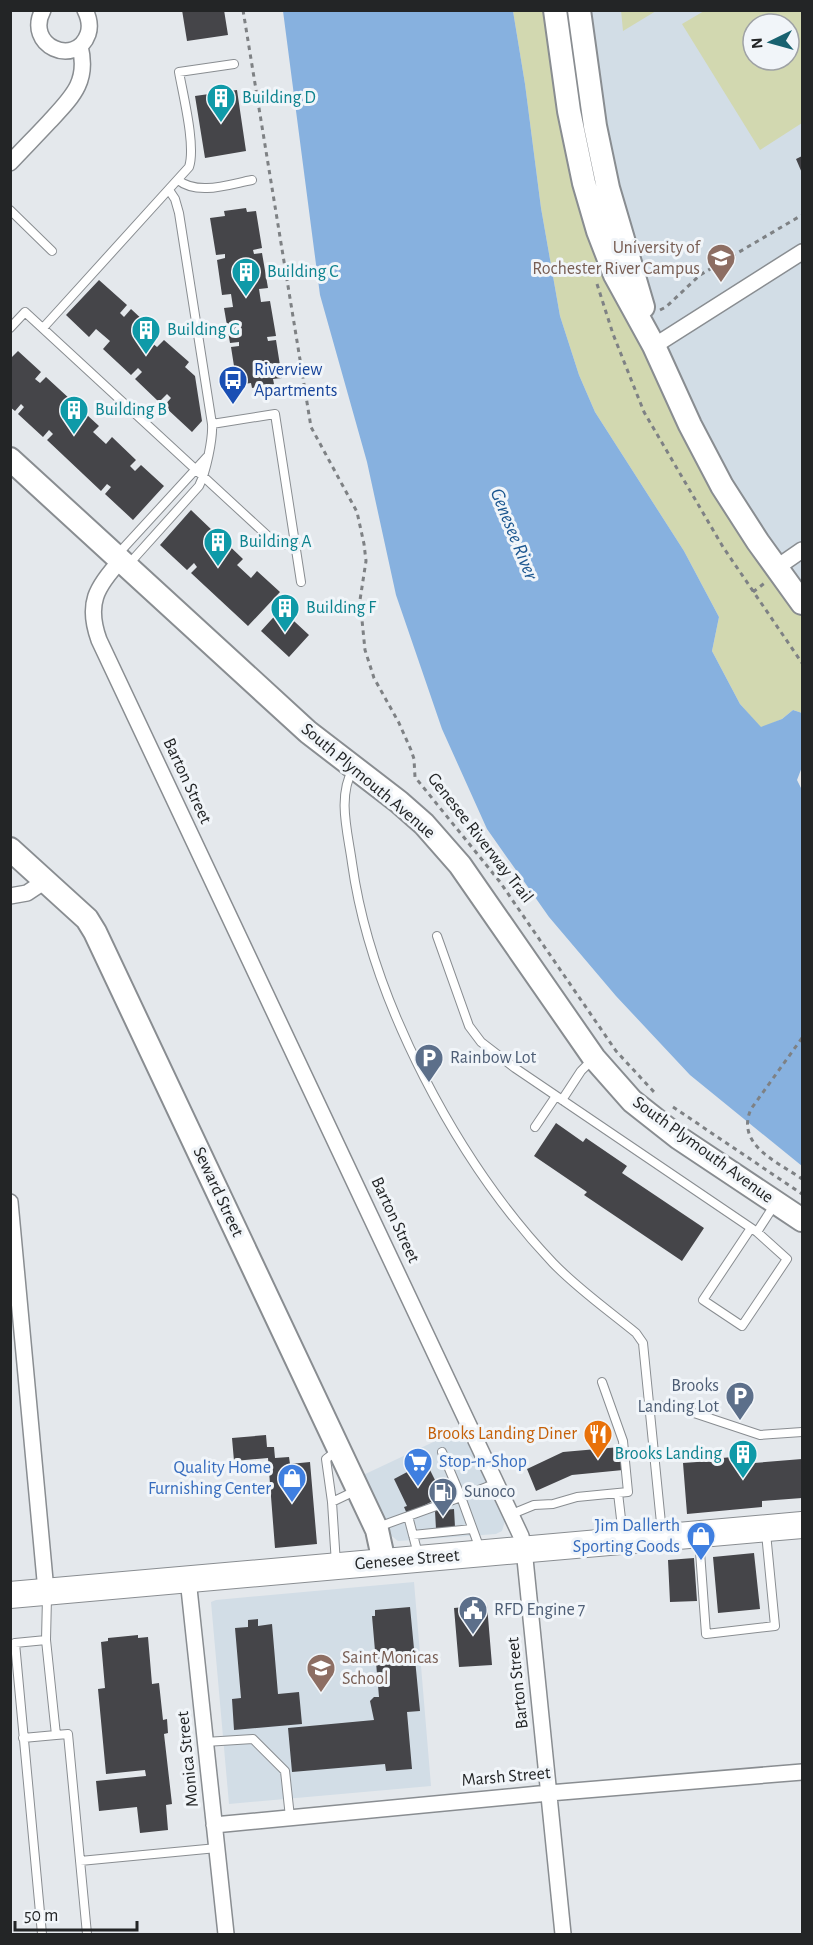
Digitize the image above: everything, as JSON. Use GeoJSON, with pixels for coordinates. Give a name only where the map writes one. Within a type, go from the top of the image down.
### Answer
{"type":"FeatureCollection","features":[{"type":"Feature","properties":{"kind":"main road","name":"Genesee Street"},"geometry":{"type":"LineString","coordinates":[[10,1595],[384,1562],[416,1547],[481,1553],[802,1525]]}},
{"type":"Feature","properties":{"kind":"street"},"geometry":{"type":"LineString","coordinates":[[43,10],[39,24],[40,34],[45,42],[62,51],[80,46],[86,38],[90,30],[90,21],[85,10]]}},
{"type":"Feature","properties":{"kind":"street"},"geometry":{"type":"LineString","coordinates":[[555,10],[570,111],[590,206],[615,275],[654,346],[706,457],[774,573],[802,603]]}},
{"type":"Feature","properties":{"kind":"street"},"geometry":{"type":"LineString","coordinates":[[579,10],[593,115],[608,188],[654,346]]}},
{"type":"Feature","properties":{"kind":"street"},"geometry":{"type":"LineString","coordinates":[[10,163],[74,94],[84,62],[80,46]]}},
{"type":"Feature","properties":{"kind":"street"},"geometry":{"type":"LineString","coordinates":[[654,346],[802,252]]}},
{"type":"Feature","properties":{"kind":"street","name":"South Plymouth Avenue"},"geometry":{"type":"LineString","coordinates":[[10,459],[308,732],[412,813],[449,852],[479,891],[594,1058],[632,1101],[654,1120],[802,1220]]}},
{"type":"Feature","properties":{"kind":"street"},"geometry":{"type":"LineString","coordinates":[[774,573],[802,550]]}},
{"type":"Feature","properties":{"kind":"street","name":"Barton Street"},"geometry":{"type":"LineString","coordinates":[[122,561],[102,582],[95,597],[93,614],[99,640],[521,1536],[563,1935]]}},
{"type":"Feature","properties":{"kind":"street","name":"Seward Street"},"geometry":{"type":"LineString","coordinates":[[10,849],[87,919],[95,932],[376,1528],[381,1540],[384,1562]]}},
{"type":"Feature","properties":{"kind":"street"},"geometry":{"type":"LineString","coordinates":[[10,896],[27,893],[45,880]]}},
{"type":"Feature","properties":{"kind":"street"},"geometry":{"type":"LineString","coordinates":[[10,1202],[46,1592]]}},
{"type":"Feature","properties":{"kind":"street","name":"Monica Street"},"geometry":{"type":"LineString","coordinates":[[188,1579],[226,1935]]}},
{"type":"Feature","properties":{"kind":"street","name":"Marsh Street"},"geometry":{"type":"LineString","coordinates":[[214,1824],[802,1772]]}},
{"type":"Feature","properties":{"kind":"lane"},"geometry":{"type":"LineString","coordinates":[[42,328],[189,167],[192,158],[179,72],[234,64]]}},
{"type":"Feature","properties":{"kind":"lane"},"geometry":{"type":"LineString","coordinates":[[178,180],[200,188],[252,180]]}},
{"type":"Feature","properties":{"kind":"lane"},"geometry":{"type":"LineString","coordinates":[[122,561],[196,491],[203,477],[212,436],[177,205],[169,190]]}},
{"type":"Feature","properties":{"kind":"lane"},"geometry":{"type":"LineString","coordinates":[[10,210],[51,251]]}},
{"type":"Feature","properties":{"kind":"lane"},"geometry":{"type":"LineString","coordinates":[[10,328],[25,312],[271,539],[285,546],[295,545]]}},
{"type":"Feature","properties":{"kind":"lane"},"geometry":{"type":"LineString","coordinates":[[212,424],[274,414],[301,582]]}},
{"type":"Feature","properties":{"kind":"lane"},"geometry":{"type":"LineString","coordinates":[[122,561],[207,457]]}},
{"type":"Feature","properties":{"kind":"lane"},"geometry":{"type":"LineString","coordinates":[[354,768],[347,786],[345,805],[358,897],[377,968],[411,1048],[438,1102],[464,1145],[515,1217],[554,1263],[640,1338],[645,1350],[662,1537]]}},
{"type":"Feature","properties":{"kind":"lane"},"geometry":{"type":"LineString","coordinates":[[437,936],[466,1019],[476,1036],[510,1065],[754,1230],[787,1259],[742,1326],[703,1300],[754,1230],[776,1203]]}},
{"type":"Feature","properties":{"kind":"lane"},"geometry":{"type":"LineString","coordinates":[[535,1127],[594,1058]]}},
{"type":"Feature","properties":{"kind":"lane"},"geometry":{"type":"LineString","coordinates":[[512,1514],[534,1505],[553,1504],[577,1497],[628,1492],[624,1447],[602,1382]]}},
{"type":"Feature","properties":{"kind":"lane"},"geometry":{"type":"LineString","coordinates":[[650,1405],[676,1407],[760,1435],[802,1432]]}},
{"type":"Feature","properties":{"kind":"lane"},"geometry":{"type":"LineString","coordinates":[[336,1566],[332,1502],[326,1459],[339,1449]]}},
{"type":"Feature","properties":{"kind":"lane"},"geometry":{"type":"LineString","coordinates":[[442,1452],[481,1553]]}},
{"type":"Feature","properties":{"kind":"lane"},"geometry":{"type":"LineString","coordinates":[[376,1528],[497,1483]]}},
{"type":"Feature","properties":{"kind":"lane"},"geometry":{"type":"LineString","coordinates":[[332,1502],[358,1489]]}},
{"type":"Feature","properties":{"kind":"lane"},"geometry":{"type":"LineString","coordinates":[[618,1493],[623,1541]]}},
{"type":"Feature","properties":{"kind":"lane"},"geometry":{"type":"LineString","coordinates":[[408,1516],[416,1547],[472,1529]]}},
{"type":"Feature","properties":{"kind":"lane"},"geometry":{"type":"LineString","coordinates":[[699,1534],[706,1634],[775,1626],[766,1528]]}},
{"type":"Feature","properties":{"kind":"lane"},"geometry":{"type":"LineString","coordinates":[[46,1592],[48,1607],[46,1640],[56,1735]]}},
{"type":"Feature","properties":{"kind":"lane"},"geometry":{"type":"LineString","coordinates":[[42,1935],[15,1643],[46,1640]]}},
{"type":"Feature","properties":{"kind":"lane"},"geometry":{"type":"LineString","coordinates":[[23,1738],[68,1734],[87,1935]]}},
{"type":"Feature","properties":{"kind":"lane"},"geometry":{"type":"LineString","coordinates":[[206,1742],[253,1739],[285,1771],[290,1817]]}},
{"type":"Feature","properties":{"kind":"lane"},"geometry":{"type":"LineString","coordinates":[[80,1861],[217,1848]]}},
{"type":"Feature","properties":{"kind":"path","name":"Genesee Riverway Trail"},"geometry":{"type":"LineString","coordinates":[[243,10],[311,427],[350,497],[362,528],[366,561],[360,612],[365,650],[371,671],[406,737],[414,759],[415,777],[500,882],[616,1051],[656,1094]]}},
{"type":"Feature","properties":{"kind":"path"},"geometry":{"type":"LineString","coordinates":[[654,313],[666,307],[700,274],[802,215]]}},
{"type":"Feature","properties":{"kind":"path"},"geometry":{"type":"LineString","coordinates":[[753,592],[774,573]]}},
{"type":"Feature","properties":{"kind":"path"},"geometry":{"type":"LineString","coordinates":[[802,1038],[751,1109],[747,1122],[749,1135],[755,1146],[802,1179]]}},
{"type":"Feature","properties":{"kind":"path"},"geometry":{"type":"LineString","coordinates":[[668,1103],[802,1194]]}},
{"type":"Feature","properties":{"kind":"shaded area","name":"University of Rochester River Campus"},"geometry":{"type":"Polygon","coordinates":[[[584,11],[802,11],[802,586],[770,543],[737,491],[677,379],[633,263],[584,11]]]}},
{"type":"Feature","properties":{"kind":"shaded area"},"geometry":{"type":"Polygon","coordinates":[[[461,1429],[505,1521],[502,1531],[496,1534],[398,1541],[389,1534],[361,1476],[461,1429]]]}},
{"type":"Feature","properties":{"kind":"shaded area","name":"Saint Monicas School"},"geometry":{"type":"Polygon","coordinates":[[[414,1582],[431,1786],[229,1804],[211,1602],[414,1582]]]}},
{"type":"Feature","properties":{"kind":"green space"},"geometry":{"type":"Polygon","coordinates":[[[621,10],[656,10],[656,11],[623,31],[621,10]]]}},
{"type":"Feature","properties":{"kind":"green space"},"geometry":{"type":"Polygon","coordinates":[[[513,11],[550,11],[575,168],[784,593],[802,617],[802,713],[793,710],[782,719],[761,728],[740,704],[712,651],[719,617],[684,551],[595,412],[579,375],[560,316],[541,208],[513,11]]]}},
{"type":"Feature","properties":{"kind":"green space"},"geometry":{"type":"Polygon","coordinates":[[[704,11],[802,11],[802,123],[760,150],[682,24],[704,11]]]}},
{"type":"Feature","properties":{"kind":"water","name":"Genesee River"},"geometry":{"type":"Polygon","coordinates":[[[283,11],[513,11],[541,208],[560,316],[579,375],[595,412],[684,551],[719,617],[712,651],[740,704],[761,727],[782,719],[793,710],[802,713],[802,767],[797,780],[802,790],[802,1166],[690,1075],[616,996],[549,917],[487,829],[442,729],[396,595],[367,462],[320,295],[283,11]]]}},
{"type":"Feature","properties":{"kind":"building"},"geometry":{"type":"Polygon","coordinates":[[[182,10],[224,10],[228,35],[187,41],[182,10]]]}},
{"type":"Feature","properties":{"kind":"building","name":"Building D"},"geometry":{"type":"Polygon","coordinates":[[[237,90],[246,151],[205,158],[195,96],[237,90]]]}},
{"type":"Feature","properties":{"kind":"building"},"geometry":{"type":"Polygon","coordinates":[[[802,156],[802,173],[796,159],[802,156]]]}},
{"type":"Feature","properties":{"kind":"building","name":"Building C"},"geometry":{"type":"Polygon","coordinates":[[[246,208],[247,212],[256,211],[262,248],[253,250],[254,254],[262,253],[268,288],[259,289],[261,302],[270,301],[276,336],[267,337],[268,341],[276,340],[282,378],[273,379],[274,384],[252,388],[251,383],[237,385],[231,347],[239,346],[239,342],[230,343],[224,308],[233,307],[231,294],[222,295],[217,260],[225,258],[225,254],[216,255],[210,218],[225,216],[224,211],[246,208]]]}},
{"type":"Feature","properties":{"kind":"building","name":"Building G"},"geometry":{"type":"Polygon","coordinates":[[[99,280],[127,305],[120,313],[124,317],[131,309],[159,335],[152,343],[157,347],[164,340],[189,362],[185,367],[195,376],[202,421],[192,432],[164,406],[171,398],[167,394],[159,402],[135,379],[142,372],[138,368],[131,375],[103,349],[110,341],[96,329],[89,337],[66,315],[99,280]]]}},
{"type":"Feature","properties":{"kind":"building","name":"Building B"},"geometry":{"type":"Polygon","coordinates":[[[18,351],[41,372],[35,379],[40,383],[46,377],[71,400],[65,406],[68,409],[74,403],[99,426],[93,432],[106,444],[112,437],[136,460],[130,466],[135,471],[141,465],[164,486],[133,520],[105,494],[111,487],[107,484],[101,491],[47,440],[53,434],[49,430],[43,437],[18,414],[24,407],[21,404],[15,411],[10,407],[10,359],[18,351]]]}},
{"type":"Feature","properties":{"kind":"building","name":"Building A"},"geometry":{"type":"Polygon","coordinates":[[[191,510],[214,532],[208,538],[213,543],[219,536],[243,559],[237,565],[251,578],[257,571],[280,592],[248,626],[191,573],[197,567],[194,563],[187,570],[160,545],[191,510]]]}},
{"type":"Feature","properties":{"kind":"building","name":"Building F"},"geometry":{"type":"Polygon","coordinates":[[[281,609],[309,635],[289,657],[261,631],[281,609]]]}},
{"type":"Feature","properties":{"kind":"building"},"geometry":{"type":"Polygon","coordinates":[[[556,1123],[583,1142],[586,1138],[627,1166],[622,1173],[704,1228],[682,1261],[584,1195],[587,1192],[534,1156],[556,1123]]]}},
{"type":"Feature","properties":{"kind":"building","name":"Quality Home Furnishing Center"},"geometry":{"type":"Polygon","coordinates":[[[266,1435],[267,1447],[274,1447],[275,1458],[289,1457],[290,1464],[310,1462],[317,1544],[275,1548],[268,1458],[234,1461],[232,1438],[266,1435]]]}},
{"type":"Feature","properties":{"kind":"building"},"geometry":{"type":"Polygon","coordinates":[[[620,1447],[623,1470],[572,1475],[536,1491],[527,1469],[563,1452],[620,1447]]]}},
{"type":"Feature","properties":{"kind":"building","name":"Brooks Landing"},"geometry":{"type":"Polygon","coordinates":[[[722,1451],[722,1458],[753,1455],[754,1463],[802,1459],[802,1498],[762,1501],[762,1507],[687,1514],[683,1463],[697,1462],[696,1453],[722,1451]]]}},
{"type":"Feature","properties":{"kind":"building","name":"Stop-n-Shop"},"geometry":{"type":"Polygon","coordinates":[[[426,1462],[443,1496],[407,1514],[404,1507],[407,1506],[394,1479],[426,1462]]]}},
{"type":"Feature","properties":{"kind":"building"},"geometry":{"type":"Polygon","coordinates":[[[454,1509],[455,1527],[436,1529],[435,1511],[454,1509]]]}},
{"type":"Feature","properties":{"kind":"building"},"geometry":{"type":"Polygon","coordinates":[[[754,1553],[760,1609],[718,1613],[713,1557],[754,1553]]]}},
{"type":"Feature","properties":{"kind":"building"},"geometry":{"type":"Polygon","coordinates":[[[694,1558],[697,1601],[670,1602],[668,1560],[694,1558]]]}},
{"type":"Feature","properties":{"kind":"building","name":"RFD Engine 7"},"geometry":{"type":"Polygon","coordinates":[[[487,1605],[492,1665],[459,1667],[454,1608],[487,1605]]]}},
{"type":"Feature","properties":{"kind":"building"},"geometry":{"type":"Polygon","coordinates":[[[410,1607],[420,1711],[407,1712],[412,1769],[386,1771],[385,1764],[292,1772],[288,1728],[374,1720],[370,1701],[374,1697],[379,1697],[372,1616],[375,1616],[375,1610],[410,1607]]]}},
{"type":"Feature","properties":{"kind":"building"},"geometry":{"type":"Polygon","coordinates":[[[258,1619],[258,1626],[272,1624],[278,1694],[299,1692],[302,1724],[234,1730],[232,1699],[241,1698],[235,1628],[248,1627],[248,1620],[258,1619]]]}},
{"type":"Feature","properties":{"kind":"building"},"geometry":{"type":"Polygon","coordinates":[[[138,1635],[138,1638],[148,1637],[152,1684],[159,1683],[163,1720],[167,1719],[168,1733],[164,1734],[172,1804],[166,1805],[168,1830],[140,1833],[137,1807],[99,1811],[96,1781],[146,1776],[145,1770],[106,1774],[98,1689],[105,1688],[101,1642],[108,1641],[108,1638],[138,1635]]]}},
{"type":"Feature","properties":{"kind":"place","name":"Building D"},"geometry":{"type":"Point","coordinates":[221,124]}},
{"type":"Feature","properties":{"kind":"place","name":"University of Rochester River Campus"},"geometry":{"type":"Point","coordinates":[721,284]}},
{"type":"Feature","properties":{"kind":"place","name":"Building C"},"geometry":{"type":"Point","coordinates":[246,298]}},
{"type":"Feature","properties":{"kind":"place","name":"Building G"},"geometry":{"type":"Point","coordinates":[146,356]}},
{"type":"Feature","properties":{"kind":"place","name":"Riverview Apartments"},"geometry":{"type":"Point","coordinates":[233,406]}},
{"type":"Feature","properties":{"kind":"place","name":"Building B"},"geometry":{"type":"Point","coordinates":[74,436]}},
{"type":"Feature","properties":{"kind":"place","name":"Building A"},"geometry":{"type":"Point","coordinates":[218,568]}},
{"type":"Feature","properties":{"kind":"place","name":"Building F"},"geometry":{"type":"Point","coordinates":[285,634]}},
{"type":"Feature","properties":{"kind":"place","name":"Rainbow Lot"},"geometry":{"type":"Point","coordinates":[429,1084]}},
{"type":"Feature","properties":{"kind":"place","name":"Brooks Landing Lot"},"geometry":{"type":"Point","coordinates":[740,1422]}},
{"type":"Feature","properties":{"kind":"place","name":"Brooks Landing Diner"},"geometry":{"type":"Point","coordinates":[598,1460]}},
{"type":"Feature","properties":{"kind":"place","name":"Brooks Landing"},"geometry":{"type":"Point","coordinates":[743,1480]}},
{"type":"Feature","properties":{"kind":"place","name":"Stop-n-Shop"},"geometry":{"type":"Point","coordinates":[418,1488]}},
{"type":"Feature","properties":{"kind":"place","name":"Quality Home Furnishing Center"},"geometry":{"type":"Point","coordinates":[292,1504]}},
{"type":"Feature","properties":{"kind":"place","name":"Sunoco"},"geometry":{"type":"Point","coordinates":[443,1518]}},
{"type":"Feature","properties":{"kind":"place","name":"Jim Dallerth Sporting Goods"},"geometry":{"type":"Point","coordinates":[701,1562]}},
{"type":"Feature","properties":{"kind":"place","name":"RFD Engine 7"},"geometry":{"type":"Point","coordinates":[473,1636]}},
{"type":"Feature","properties":{"kind":"place","name":"Saint Monicas School"},"geometry":{"type":"Point","coordinates":[321,1694]}}]}
